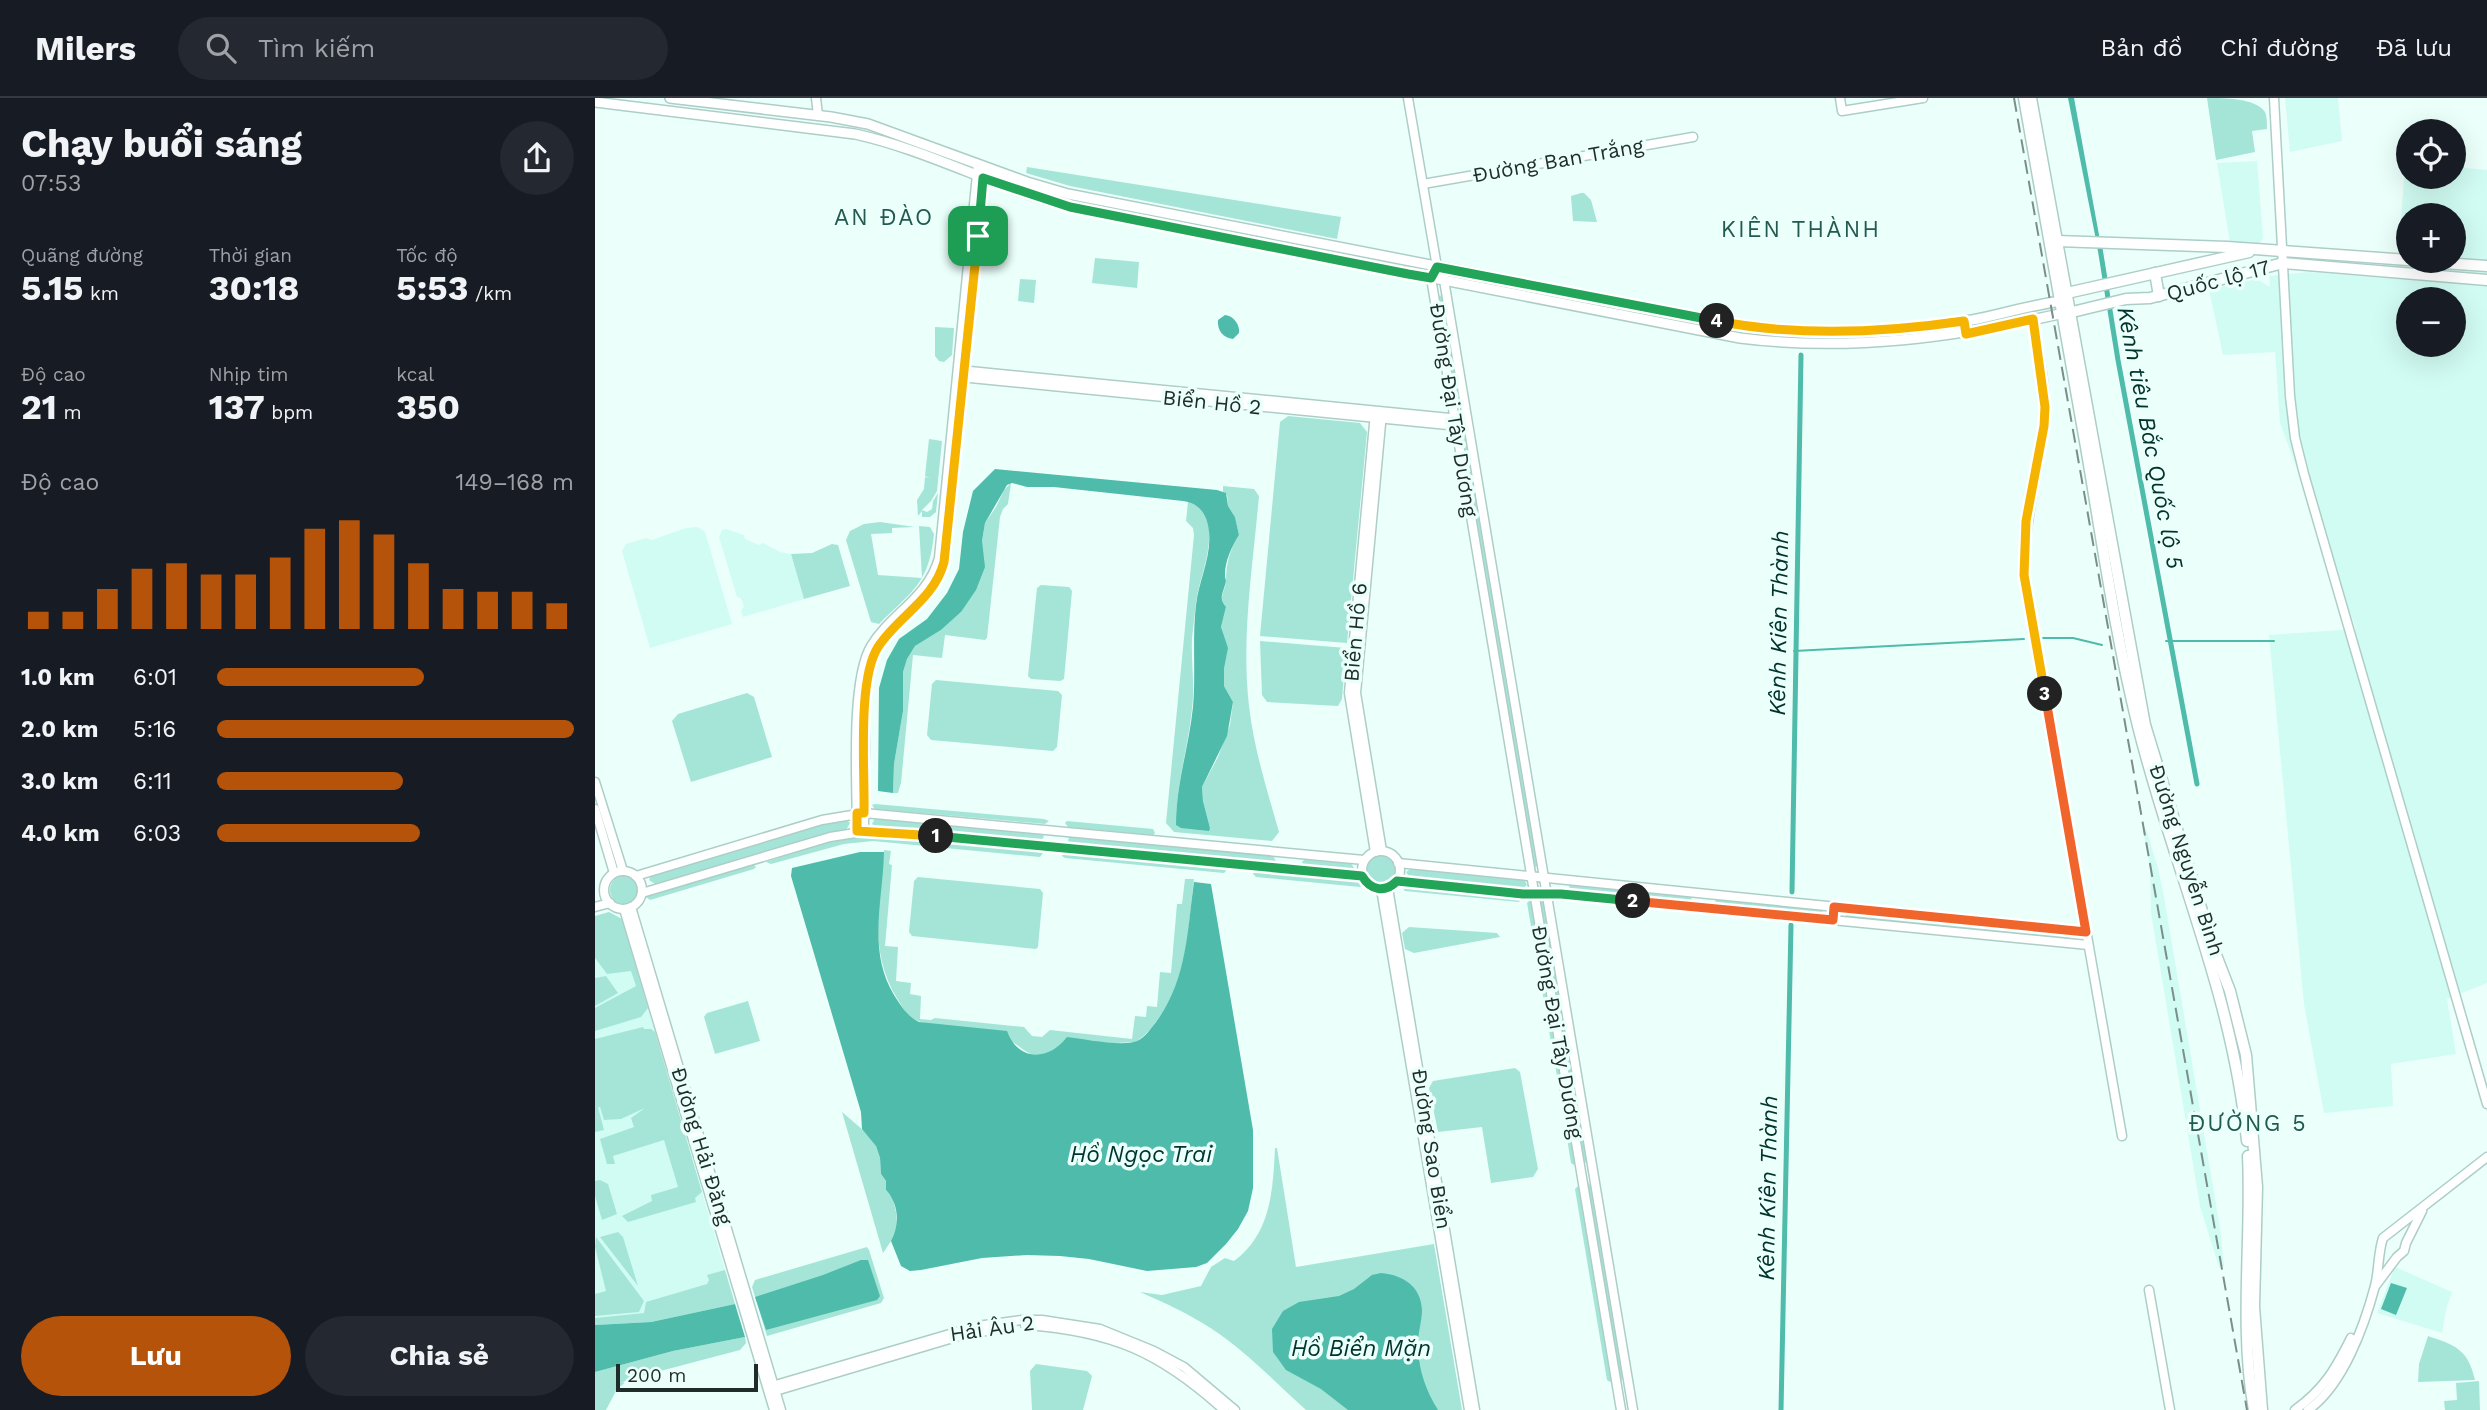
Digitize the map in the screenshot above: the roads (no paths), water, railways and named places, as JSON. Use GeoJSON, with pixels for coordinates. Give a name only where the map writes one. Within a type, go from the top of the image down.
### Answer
{"type":"FeatureCollection","features":[{"type":"Feature","properties":{"kind":"highway"},"geometry":{"type":"LineString","coordinates":[[2024,98],[2064,297]]}},
{"type":"Feature","properties":{"kind":"highway"},"geometry":{"type":"LineString","coordinates":[[2031,98],[2057,241],[2064,297]]}},
{"type":"Feature","properties":{"kind":"highway"},"geometry":{"type":"LineString","coordinates":[[2057,241],[2106,241],[2396,259]]}},
{"type":"Feature","properties":{"kind":"highway","name":"Quốc lộ 17"},"geometry":{"type":"LineString","coordinates":[[2064,297],[2095,287],[2263,250]]}},
{"type":"Feature","properties":{"kind":"highway","name":"Quốc lộ 17"},"geometry":{"type":"LineString","coordinates":[[2067,313],[2098,304],[2159,296],[2283,263],[2487,280]]}},
{"type":"Feature","properties":{"kind":"highway"},"geometry":{"type":"LineString","coordinates":[[2466,265],[2487,266]]}},
{"type":"Feature","properties":{"kind":"highway"},"geometry":{"type":"LineString","coordinates":[[2155,273],[2159,296]]}},
{"type":"Feature","properties":{"kind":"highway","name":"Đường Nguyễn Bình"},"geometry":{"type":"LineString","coordinates":[[2064,297],[2124,640],[2150,770],[2220,993],[2241,1083],[2249,1187],[2246,1306],[2254,1410]]}},
{"type":"Feature","properties":{"kind":"highway","name":"Đường Nguyễn Bình"},"geometry":{"type":"LineString","coordinates":[[2124,640],[2160,779],[2213,947],[2230,991],[2246,1055],[2257,1187],[2253,1307],[2262,1410]]}},
{"type":"Feature","properties":{"kind":"main road"},"geometry":{"type":"LineString","coordinates":[[670,98],[817,115],[868,124],[1068,194],[1708,320],[1777,329],[1880,331],[1964,321],[2064,297]]}},
{"type":"Feature","properties":{"kind":"main road"},"geometry":{"type":"LineString","coordinates":[[595,102],[843,131],[883,141],[1070,207],[1707,332],[1771,341],[1882,343],[1966,334],[2067,313]]}},
{"type":"Feature","properties":{"kind":"main road"},"geometry":{"type":"LineString","coordinates":[[1707,332],[1708,320]]}},
{"type":"Feature","properties":{"kind":"main road"},"geometry":{"type":"LineString","coordinates":[[1964,321],[1966,334]]}},
{"type":"Feature","properties":{"kind":"street"},"geometry":{"type":"LineString","coordinates":[[816,98],[817,115]]}},
{"type":"Feature","properties":{"kind":"street"},"geometry":{"type":"LineString","coordinates":[[1408,98],[1437,267]]}},
{"type":"Feature","properties":{"kind":"street"},"geometry":{"type":"LineString","coordinates":[[1840,98],[1842,111],[1923,98]]}},
{"type":"Feature","properties":{"kind":"street"},"geometry":{"type":"LineString","coordinates":[[2274,98],[2290,396],[2295,438],[2487,1104]]}},
{"type":"Feature","properties":{"kind":"street","name":"Đường Ban Trắng"},"geometry":{"type":"LineString","coordinates":[[1423,184],[1693,137]]}},
{"type":"Feature","properties":{"kind":"street"},"geometry":{"type":"LineString","coordinates":[[861,831],[860,680],[873,642],[921,593],[937,565],[961,374],[981,165]]}},
{"type":"Feature","properties":{"kind":"street","name":"Đường Đại Tây Dương"},"geometry":{"type":"LineString","coordinates":[[1437,267],[1431,278],[1621,1410]]}},
{"type":"Feature","properties":{"kind":"street","name":"Đường Đại Tây Dương"},"geometry":{"type":"LineString","coordinates":[[1437,267],[1444,280],[1633,1410]]}},
{"type":"Feature","properties":{"kind":"street"},"geometry":{"type":"LineString","coordinates":[[2033,319],[2045,407],[2044,426],[2026,521],[2024,575],[2122,1136]]}},
{"type":"Feature","properties":{"kind":"street","name":"Biển Hồ 2"},"geometry":{"type":"LineString","coordinates":[[961,374],[1467,423]]}},
{"type":"Feature","properties":{"kind":"street","name":"Biển Hồ 6"},"geometry":{"type":"LineString","coordinates":[[1378,414],[1356,695],[1378,851]]}},
{"type":"Feature","properties":{"kind":"street"},"geometry":{"type":"LineString","coordinates":[[595,782],[618,872]]}},
{"type":"Feature","properties":{"kind":"street"},"geometry":{"type":"LineString","coordinates":[[595,809],[618,872]]}},
{"type":"Feature","properties":{"kind":"street"},"geometry":{"type":"LineString","coordinates":[[618,872],[636,876],[822,820],[861,813],[1364,860],[1378,851],[1390,854],[1398,863],[1400,872],[1397,881],[1385,889],[1369,885],[1362,876],[1364,860]]}},
{"type":"Feature","properties":{"kind":"street"},"geometry":{"type":"LineString","coordinates":[[642,892],[830,837],[861,831],[1362,876]]}},
{"type":"Feature","properties":{"kind":"street"},"geometry":{"type":"LineString","coordinates":[[1398,863],[2086,932]]}},
{"type":"Feature","properties":{"kind":"street"},"geometry":{"type":"LineString","coordinates":[[595,887],[605,885],[618,872]]}},
{"type":"Feature","properties":{"kind":"street"},"geometry":{"type":"LineString","coordinates":[[595,907],[610,903],[627,908],[638,902],[642,885],[636,876]]}},
{"type":"Feature","properties":{"kind":"street"},"geometry":{"type":"LineString","coordinates":[[1397,881],[1701,907],[2088,945]]}},
{"type":"Feature","properties":{"kind":"street"},"geometry":{"type":"LineString","coordinates":[[605,885],[606,898],[610,903]]}},
{"type":"Feature","properties":{"kind":"street","name":"Đường Sao Biển"},"geometry":{"type":"LineString","coordinates":[[1385,889],[1463,1353],[1475,1410]]}},
{"type":"Feature","properties":{"kind":"street"},"geometry":{"type":"LineString","coordinates":[[1701,907],[1703,894]]}},
{"type":"Feature","properties":{"kind":"street"},"geometry":{"type":"LineString","coordinates":[[1833,920],[1834,907]]}},
{"type":"Feature","properties":{"kind":"street","name":"Đường Hải Đăng"},"geometry":{"type":"LineString","coordinates":[[627,908],[771,1390]]}},
{"type":"Feature","properties":{"kind":"street","name":"Đường Hải Đăng"},"geometry":{"type":"LineString","coordinates":[[660,1014],[756,1349],[771,1390]]}},
{"type":"Feature","properties":{"kind":"street"},"geometry":{"type":"LineString","coordinates":[[2308,1410],[2322,1398],[2341,1373],[2375,1287],[2383,1238],[2487,1157]]}},
{"type":"Feature","properties":{"kind":"street"},"geometry":{"type":"LineString","coordinates":[[2375,1287],[2404,1251],[2424,1205]]}},
{"type":"Feature","properties":{"kind":"street"},"geometry":{"type":"LineString","coordinates":[[2393,1232],[2401,1235],[2406,1243]]}},
{"type":"Feature","properties":{"kind":"street"},"geometry":{"type":"LineString","coordinates":[[2382,1250],[2388,1256],[2397,1257]]}},
{"type":"Feature","properties":{"kind":"street"},"geometry":{"type":"LineString","coordinates":[[2149,1290],[2170,1410]]}},
{"type":"Feature","properties":{"kind":"street"},"geometry":{"type":"LineString","coordinates":[[2295,1410],[2317,1391],[2337,1367],[2366,1311]]}},
{"type":"Feature","properties":{"kind":"street"},"geometry":{"type":"LineString","coordinates":[[2313,1410],[2322,1404],[2345,1373],[2361,1336],[2366,1311]]}},
{"type":"Feature","properties":{"kind":"street","name":"Hải Âu 2"},"geometry":{"type":"LineString","coordinates":[[771,1390],[977,1326],[1042,1320],[1085,1326],[1127,1338],[1184,1367],[1235,1410]]}},
{"type":"Feature","properties":{"kind":"street","name":"Hải Âu 2"},"geometry":{"type":"LineString","coordinates":[[771,1390],[963,1335],[1022,1325],[1087,1332],[1126,1345],[1191,1380],[1224,1410]]}},
{"type":"Feature","properties":{"kind":"street","name":"Đường Sao Biển"},"geometry":{"type":"LineString","coordinates":[[1463,1353],[1469,1410]]}},
{"type":"Feature","properties":{"kind":"street"},"geometry":{"type":"LineString","coordinates":[[771,1390],[774,1410]]}},
{"type":"Feature","properties":{"kind":"street"},"geometry":{"type":"LineString","coordinates":[[771,1390],[781,1410]]}},
{"type":"Feature","properties":{"kind":"water"},"geometry":{"type":"Polygon","coordinates":[[[2068,98],[2074,98],[2101,246],[2097,245],[2068,98]]]}},
{"type":"Feature","properties":{"kind":"water"},"geometry":{"type":"Polygon","coordinates":[[[1225,315],[1234,319],[1239,327],[1239,333],[1233,339],[1221,333],[1219,327],[1218,320],[1225,315]]]}},
{"type":"Feature","properties":{"kind":"water"},"geometry":{"type":"Polygon","coordinates":[[[995,469],[1226,493],[1239,535],[1225,569],[1226,582],[1222,596],[1226,607],[1221,627],[1228,648],[1224,686],[1233,702],[1227,736],[1202,787],[1209,831],[1176,825],[1178,794],[1193,707],[1196,605],[1209,545],[1207,520],[1196,506],[1183,501],[1054,487],[1027,487],[1012,483],[1007,485],[985,523],[982,541],[985,567],[976,590],[961,612],[941,630],[915,646],[907,659],[903,672],[903,711],[894,764],[893,793],[878,791],[879,688],[887,660],[899,639],[927,619],[947,593],[959,569],[963,532],[973,491],[995,469]]]}},
{"type":"Feature","properties":{"kind":"water","name":"Hồ Ngọc Trai"},"geometry":{"type":"Polygon","coordinates":[[[860,852],[884,852],[879,925],[881,961],[894,995],[911,1017],[919,1022],[1007,1031],[1018,1048],[1034,1055],[1052,1051],[1067,1037],[1130,1043],[1145,1035],[1166,1006],[1180,972],[1194,882],[1211,884],[1253,1130],[1253,1188],[1248,1211],[1238,1229],[1207,1263],[1196,1267],[1147,1271],[1089,1259],[1027,1255],[982,1258],[910,1271],[901,1266],[891,1241],[897,1222],[896,1208],[886,1190],[876,1146],[862,1129],[861,1112],[791,876],[792,868],[860,852]]]}},
{"type":"Feature","properties":{"kind":"water"},"geometry":{"type":"Polygon","coordinates":[[[861,1260],[868,1260],[880,1296],[877,1300],[766,1330],[755,1297],[861,1260]]]}},
{"type":"Feature","properties":{"kind":"water","name":"Hồ Biển Mặn"},"geometry":{"type":"Polygon","coordinates":[[[1381,1273],[1403,1279],[1418,1294],[1422,1310],[1418,1343],[1420,1365],[1438,1410],[1348,1410],[1321,1389],[1286,1370],[1273,1352],[1272,1329],[1283,1311],[1299,1302],[1339,1296],[1354,1289],[1372,1275],[1381,1273]]]}},
{"type":"Feature","properties":{"kind":"water"},"geometry":{"type":"Polygon","coordinates":[[[2391,1283],[2407,1288],[2396,1315],[2381,1309],[2391,1283]]]}},
{"type":"Feature","properties":{"kind":"water"},"geometry":{"type":"Polygon","coordinates":[[[735,1304],[745,1337],[673,1351],[595,1372],[595,1325],[651,1322],[735,1304]]]}},
{"type":"Feature","properties":{"kind":"waterway","name":"Kênh tiêu Bắc Quốc lộ 5"},"geometry":{"type":"LineString","coordinates":[[2099,242],[2118,360],[2197,784]]}},
{"type":"Feature","properties":{"kind":"waterway","name":"Kênh Kiên Thành"},"geometry":{"type":"LineString","coordinates":[[1792,892],[1801,355]]}},
{"type":"Feature","properties":{"kind":"waterway"},"geometry":{"type":"LineString","coordinates":[[2043,638],[2073,638],[2102,645]]}},
{"type":"Feature","properties":{"kind":"waterway"},"geometry":{"type":"LineString","coordinates":[[1794,651],[2024,639]]}},
{"type":"Feature","properties":{"kind":"waterway"},"geometry":{"type":"LineString","coordinates":[[2166,641],[2274,641]]}},
{"type":"Feature","properties":{"kind":"waterway","name":"Kênh Kiên Thành"},"geometry":{"type":"LineString","coordinates":[[1781,1410],[1791,925]]}},
{"type":"Feature","properties":{"kind":"railway"},"geometry":{"type":"LineString","coordinates":[[2014,98],[2247,1410]]}},
{"type":"Feature","properties":{"kind":"district","name":"AN ĐÀO"},"geometry":{"type":"Point","coordinates":[884,217]}},
{"type":"Feature","properties":{"kind":"district","name":"KIÊN THÀNH"},"geometry":{"type":"Point","coordinates":[1801,229]}},
{"type":"Feature","properties":{"kind":"district","name":"ĐƯỜNG 5"},"geometry":{"type":"Point","coordinates":[2248,1123]}}]}
